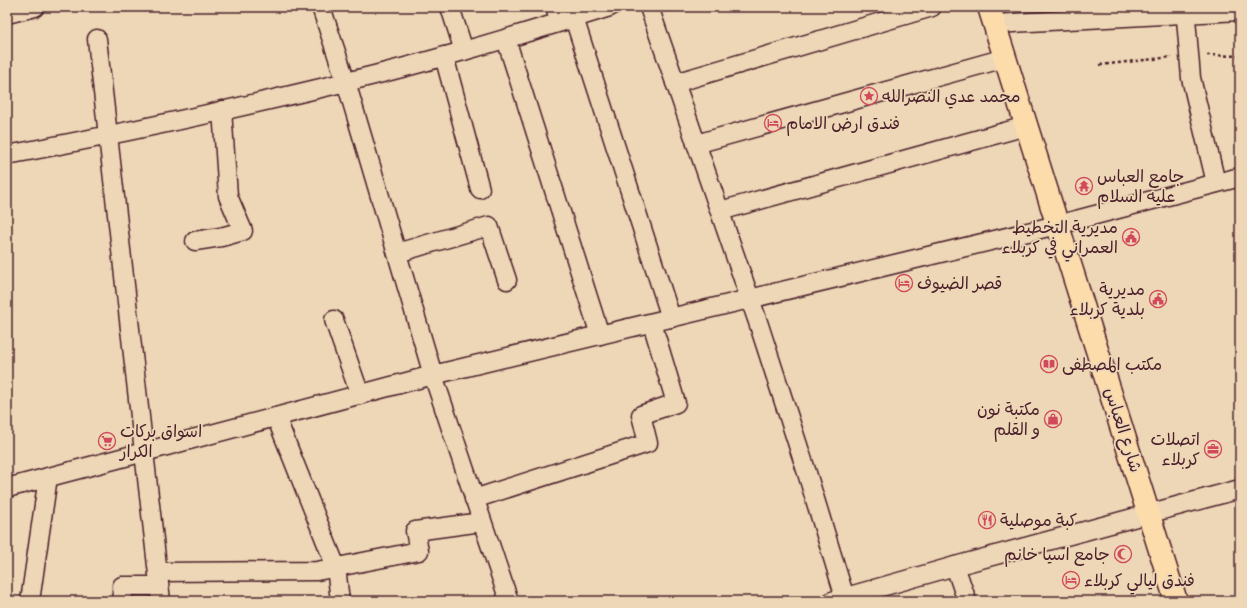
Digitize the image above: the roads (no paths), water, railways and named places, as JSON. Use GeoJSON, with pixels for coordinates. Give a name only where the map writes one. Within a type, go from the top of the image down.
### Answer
{"type":"FeatureCollection","features":[{"type":"Feature","properties":{"kind":"main road","name":"شارع العباس"},"geometry":{"type":"LineString","coordinates":[[991,15],[1176,601]]}},
{"type":"Feature","properties":{"kind":"street"},"geometry":{"type":"LineString","coordinates":[[7,14],[35,7]]}},
{"type":"Feature","properties":{"kind":"street"},"geometry":{"type":"LineString","coordinates":[[321,7],[346,82],[433,375],[509,601]]}},
{"type":"Feature","properties":{"kind":"street"},"geometry":{"type":"LineString","coordinates":[[450,7],[464,50]]}},
{"type":"Feature","properties":{"kind":"street"},"geometry":{"type":"LineString","coordinates":[[7,155],[108,136],[346,82],[506,39],[563,16],[610,7]]}},
{"type":"Feature","properties":{"kind":"street"},"geometry":{"type":"LineString","coordinates":[[649,7],[750,299],[807,473],[841,600],[955,566],[1240,489]]}},
{"type":"Feature","properties":{"kind":"street"},"geometry":{"type":"LineString","coordinates":[[675,83],[932,7]]}},
{"type":"Feature","properties":{"kind":"street"},"geometry":{"type":"LineString","coordinates":[[1185,10],[1191,78],[1216,183]]}},
{"type":"Feature","properties":{"kind":"street"},"geometry":{"type":"LineString","coordinates":[[991,15],[1185,10],[1240,11]]}},
{"type":"Feature","properties":{"kind":"street"},"geometry":{"type":"LineString","coordinates":[[563,16],[671,318]]}},
{"type":"Feature","properties":{"kind":"street"},"geometry":{"type":"LineString","coordinates":[[97,39],[160,587]]}},
{"type":"Feature","properties":{"kind":"street"},"geometry":{"type":"LineString","coordinates":[[506,39],[600,335]]}},
{"type":"Feature","properties":{"kind":"street"},"geometry":{"type":"LineString","coordinates":[[444,56],[480,189]]}},
{"type":"Feature","properties":{"kind":"street"},"geometry":{"type":"LineString","coordinates":[[696,144],[1005,58]]}},
{"type":"Feature","properties":{"kind":"street"},"geometry":{"type":"LineString","coordinates":[[195,241],[221,237],[243,231],[228,196],[222,110]]}},
{"type":"Feature","properties":{"kind":"street"},"geometry":{"type":"LineString","coordinates":[[720,211],[1026,126]]}},
{"type":"Feature","properties":{"kind":"street"},"geometry":{"type":"LineString","coordinates":[[7,488],[433,375],[1057,225],[1240,177]]}},
{"type":"Feature","properties":{"kind":"street"},"geometry":{"type":"LineString","coordinates":[[397,253],[489,226],[507,280]]}},
{"type":"Feature","properties":{"kind":"street"},"geometry":{"type":"LineString","coordinates":[[334,320],[360,395]]}},
{"type":"Feature","properties":{"kind":"street"},"geometry":{"type":"LineString","coordinates":[[474,499],[648,443],[641,415],[676,403],[652,323]]}},
{"type":"Feature","properties":{"kind":"street"},"geometry":{"type":"LineString","coordinates":[[276,417],[336,567],[340,601]]}},
{"type":"Feature","properties":{"kind":"street"},"geometry":{"type":"LineString","coordinates":[[30,601],[48,477]]}},
{"type":"Feature","properties":{"kind":"street"},"geometry":{"type":"LineString","coordinates":[[123,601],[122,586],[160,587],[317,571],[419,551],[415,531],[482,522]]}},
{"type":"Feature","properties":{"kind":"street"},"geometry":{"type":"LineString","coordinates":[[955,566],[966,601]]}},
{"type":"Feature","properties":{"kind":"place","name":"محمد عدي النصرالله"},"geometry":{"type":"Point","coordinates":[869,96]}},
{"type":"Feature","properties":{"kind":"place","name":"فندق ارض الامام"},"geometry":{"type":"Point","coordinates":[773,123]}},
{"type":"Feature","properties":{"kind":"place","name":"جامع العباس عليه السلام"},"geometry":{"type":"Point","coordinates":[1084,186]}},
{"type":"Feature","properties":{"kind":"place","name":"مديرية التخطيط العمراني في كربلاء"},"geometry":{"type":"Point","coordinates":[1131,237]}},
{"type":"Feature","properties":{"kind":"place","name":"قصر الضيوف"},"geometry":{"type":"Point","coordinates":[904,283]}},
{"type":"Feature","properties":{"kind":"place","name":"مديرية بلدية كربلاء"},"geometry":{"type":"Point","coordinates":[1158,299]}},
{"type":"Feature","properties":{"kind":"place","name":"مكتب المصطفى"},"geometry":{"type":"Point","coordinates":[1049,364]}},
{"type":"Feature","properties":{"kind":"place","name":"مكتبة نون و القلم"},"geometry":{"type":"Point","coordinates":[1053,419]}},
{"type":"Feature","properties":{"kind":"place","name":"اسواق بركات الكرار"},"geometry":{"type":"Point","coordinates":[107,441]}},
{"type":"Feature","properties":{"kind":"place","name":"اتصلات كربلاء"},"geometry":{"type":"Point","coordinates":[1213,449]}},
{"type":"Feature","properties":{"kind":"place","name":"كبة موصلية"},"geometry":{"type":"Point","coordinates":[987,520]}},
{"type":"Feature","properties":{"kind":"place","name":"جامع اسيا خانم"},"geometry":{"type":"Point","coordinates":[1123,554]}},
{"type":"Feature","properties":{"kind":"place","name":"فندق ليالي كربلاء"},"geometry":{"type":"Point","coordinates":[1071,580]}}]}
